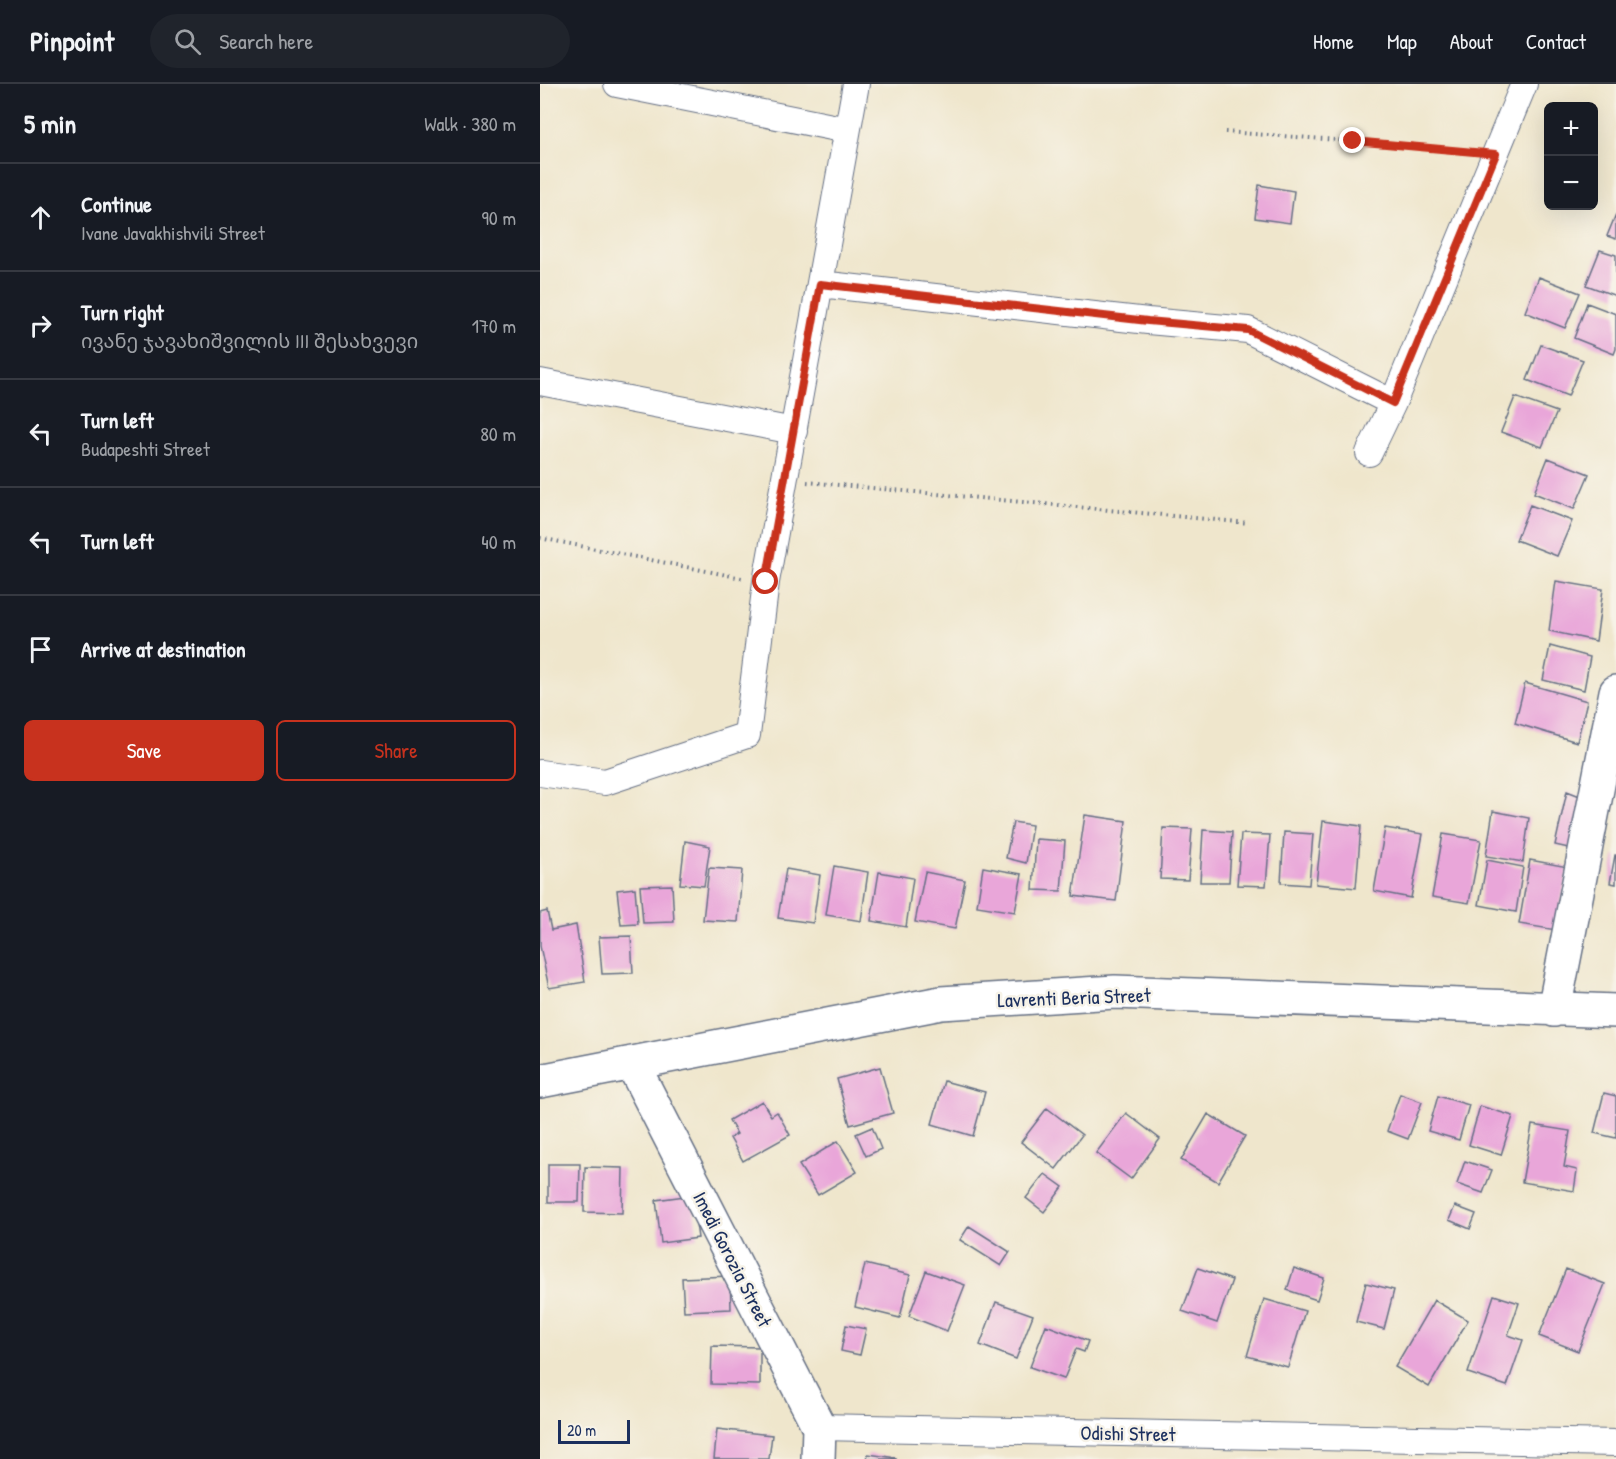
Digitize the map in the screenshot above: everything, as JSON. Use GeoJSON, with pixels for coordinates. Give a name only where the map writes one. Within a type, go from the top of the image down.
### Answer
{"type":"FeatureCollection","features":[{"type":"Feature","properties":{"kind":"main road"},"geometry":{"type":"LineString","coordinates":[[1554,1010],[1616,692]]}},
{"type":"Feature","properties":{"kind":"main road","name":"Lavrenti Beria Street"},"geometry":{"type":"LineString","coordinates":[[540,1081],[941,1003],[1115,992],[1616,1011]]}},
{"type":"Feature","properties":{"kind":"main road","name":"Imedi Gorozia Street"},"geometry":{"type":"LineString","coordinates":[[632,1063],[819,1427],[818,1459]]}},
{"type":"Feature","properties":{"kind":"street"},"geometry":{"type":"LineString","coordinates":[[617,84],[847,130]]}},
{"type":"Feature","properties":{"kind":"street"},"geometry":{"type":"LineString","coordinates":[[540,773],[605,782],[747,735],[766,582],[856,84]]}},
{"type":"Feature","properties":{"kind":"street"},"geometry":{"type":"LineString","coordinates":[[1369,453],[1393,403],[1524,84]]}},
{"type":"Feature","properties":{"kind":"street"},"geometry":{"type":"LineString","coordinates":[[820,284],[1248,330],[1393,403]]}},
{"type":"Feature","properties":{"kind":"street"},"geometry":{"type":"LineString","coordinates":[[540,382],[794,430]]}},
{"type":"Feature","properties":{"kind":"street","name":"Odishi Street"},"geometry":{"type":"LineString","coordinates":[[819,1427],[1608,1449]]}},
{"type":"Feature","properties":{"kind":"path"},"geometry":{"type":"LineString","coordinates":[[1225,132],[1496,154]]}},
{"type":"Feature","properties":{"kind":"path"},"geometry":{"type":"LineString","coordinates":[[785,480],[1249,523]]}},
{"type":"Feature","properties":{"kind":"path"},"geometry":{"type":"LineString","coordinates":[[540,538],[766,582]]}},
{"type":"Feature","properties":{"kind":"building"},"geometry":{"type":"Polygon","coordinates":[[[1259,185],[1294,191],[1290,223],[1255,218],[1259,185]]]}},
{"type":"Feature","properties":{"kind":"building"},"geometry":{"type":"Polygon","coordinates":[[[1616,214],[1616,239],[1607,236],[1616,214]]]}},
{"type":"Feature","properties":{"kind":"building"},"geometry":{"type":"Polygon","coordinates":[[[1600,250],[1616,255],[1616,296],[1586,285],[1600,250]]]}},
{"type":"Feature","properties":{"kind":"building"},"geometry":{"type":"Polygon","coordinates":[[[1539,277],[1580,293],[1565,328],[1525,312],[1539,277]]]}},
{"type":"Feature","properties":{"kind":"building"},"geometry":{"type":"Polygon","coordinates":[[[1587,303],[1616,314],[1614,354],[1574,338],[1587,303]]]}},
{"type":"Feature","properties":{"kind":"building"},"geometry":{"type":"Polygon","coordinates":[[[1541,345],[1583,360],[1568,396],[1527,380],[1541,345]]]}},
{"type":"Feature","properties":{"kind":"building"},"geometry":{"type":"Polygon","coordinates":[[[1515,397],[1557,412],[1542,447],[1501,432],[1515,397]]]}},
{"type":"Feature","properties":{"kind":"building"},"geometry":{"type":"Polygon","coordinates":[[[1548,458],[1589,474],[1574,509],[1534,493],[1548,458]]]}},
{"type":"Feature","properties":{"kind":"building"},"geometry":{"type":"Polygon","coordinates":[[[1530,505],[1572,521],[1557,556],[1516,540],[1530,505]]]}},
{"type":"Feature","properties":{"kind":"building"},"geometry":{"type":"Polygon","coordinates":[[[1556,581],[1603,589],[1596,641],[1549,631],[1556,581]]]}},
{"type":"Feature","properties":{"kind":"building"},"geometry":{"type":"Polygon","coordinates":[[[1550,646],[1590,657],[1584,690],[1543,680],[1550,646]]]}},
{"type":"Feature","properties":{"kind":"building"},"geometry":{"type":"Polygon","coordinates":[[[1525,683],[1587,701],[1577,742],[1515,723],[1525,683]]]}},
{"type":"Feature","properties":{"kind":"building"},"geometry":{"type":"Polygon","coordinates":[[[1567,791],[1585,798],[1573,849],[1555,845],[1567,791]]]}},
{"type":"Feature","properties":{"kind":"building"},"geometry":{"type":"Polygon","coordinates":[[[1493,811],[1529,818],[1523,862],[1486,856],[1493,811]]]}},
{"type":"Feature","properties":{"kind":"building"},"geometry":{"type":"Polygon","coordinates":[[[1085,815],[1126,821],[1116,901],[1073,896],[1085,815]]]}},
{"type":"Feature","properties":{"kind":"building"},"geometry":{"type":"Polygon","coordinates":[[[1323,821],[1361,826],[1356,888],[1316,884],[1323,821]]]}},
{"type":"Feature","properties":{"kind":"building"},"geometry":{"type":"Polygon","coordinates":[[[1013,822],[1032,825],[1026,863],[1006,858],[1013,822]]]}},
{"type":"Feature","properties":{"kind":"building"},"geometry":{"type":"Polygon","coordinates":[[[1163,828],[1192,829],[1188,880],[1160,879],[1163,828]]]}},
{"type":"Feature","properties":{"kind":"building"},"geometry":{"type":"Polygon","coordinates":[[[1385,828],[1423,834],[1411,898],[1374,891],[1385,828]]]}},
{"type":"Feature","properties":{"kind":"building"},"geometry":{"type":"Polygon","coordinates":[[[1203,830],[1232,832],[1229,882],[1200,882],[1203,830]]]}},
{"type":"Feature","properties":{"kind":"building"},"geometry":{"type":"Polygon","coordinates":[[[1284,832],[1313,834],[1309,885],[1281,883],[1284,832]]]}},
{"type":"Feature","properties":{"kind":"building"},"geometry":{"type":"Polygon","coordinates":[[[1241,834],[1270,835],[1266,886],[1237,885],[1241,834]]]}},
{"type":"Feature","properties":{"kind":"building"},"geometry":{"type":"Polygon","coordinates":[[[1443,834],[1481,840],[1469,903],[1432,897],[1443,834]]]}},
{"type":"Feature","properties":{"kind":"building"},"geometry":{"type":"Polygon","coordinates":[[[1036,839],[1065,841],[1061,891],[1033,890],[1036,839]]]}},
{"type":"Feature","properties":{"kind":"building"},"geometry":{"type":"Polygon","coordinates":[[[685,841],[710,846],[704,886],[680,884],[685,841]]]}},
{"type":"Feature","properties":{"kind":"building"},"geometry":{"type":"Polygon","coordinates":[[[1616,855],[1616,884],[1610,883],[1616,855]]]}},
{"type":"Feature","properties":{"kind":"building"},"geometry":{"type":"Polygon","coordinates":[[[1487,860],[1523,867],[1516,912],[1479,905],[1487,860]]]}},
{"type":"Feature","properties":{"kind":"building"},"geometry":{"type":"Polygon","coordinates":[[[1530,860],[1568,867],[1556,930],[1519,924],[1530,860]]]}},
{"type":"Feature","properties":{"kind":"building"},"geometry":{"type":"Polygon","coordinates":[[[834,866],[868,872],[861,921],[826,915],[834,866]]]}},
{"type":"Feature","properties":{"kind":"building"},"geometry":{"type":"Polygon","coordinates":[[[983,867],[1022,874],[1015,912],[977,906],[983,867]]]}},
{"type":"Feature","properties":{"kind":"building"},"geometry":{"type":"Polygon","coordinates":[[[709,868],[742,870],[738,922],[703,920],[709,868]]]}},
{"type":"Feature","properties":{"kind":"building"},"geometry":{"type":"Polygon","coordinates":[[[786,869],[820,875],[813,923],[778,918],[786,869]]]}},
{"type":"Feature","properties":{"kind":"building"},"geometry":{"type":"Polygon","coordinates":[[[879,872],[913,878],[906,927],[871,921],[879,872]]]}},
{"type":"Feature","properties":{"kind":"building"},"geometry":{"type":"Polygon","coordinates":[[[925,872],[965,880],[955,929],[915,922],[925,872]]]}},
{"type":"Feature","properties":{"kind":"building"},"geometry":{"type":"Polygon","coordinates":[[[672,885],[674,922],[643,923],[640,886],[672,885]]]}},
{"type":"Feature","properties":{"kind":"building"},"geometry":{"type":"Polygon","coordinates":[[[635,888],[638,924],[621,925],[617,890],[635,888]]]}},
{"type":"Feature","properties":{"kind":"building"},"geometry":{"type":"Polygon","coordinates":[[[547,911],[551,930],[576,925],[585,982],[549,988],[540,946],[540,913],[547,911]]]}},
{"type":"Feature","properties":{"kind":"building"},"geometry":{"type":"Polygon","coordinates":[[[631,936],[633,973],[602,974],[599,937],[631,936]]]}},
{"type":"Feature","properties":{"kind":"building"},"geometry":{"type":"Polygon","coordinates":[[[880,1067],[893,1113],[850,1125],[837,1079],[880,1067]]]}},
{"type":"Feature","properties":{"kind":"building"},"geometry":{"type":"Polygon","coordinates":[[[944,1081],[985,1092],[973,1136],[932,1124],[944,1081]]]}},
{"type":"Feature","properties":{"kind":"building"},"geometry":{"type":"Polygon","coordinates":[[[1604,1093],[1616,1096],[1616,1138],[1594,1133],[1604,1093]]]}},
{"type":"Feature","properties":{"kind":"building"},"geometry":{"type":"Polygon","coordinates":[[[1400,1094],[1422,1102],[1408,1139],[1387,1131],[1400,1094]]]}},
{"type":"Feature","properties":{"kind":"building"},"geometry":{"type":"Polygon","coordinates":[[[1438,1096],[1469,1105],[1459,1140],[1428,1131],[1438,1096]]]}},
{"type":"Feature","properties":{"kind":"building"},"geometry":{"type":"Polygon","coordinates":[[[762,1101],[771,1116],[777,1112],[790,1135],[743,1161],[730,1138],[737,1134],[729,1120],[762,1101]]]}},
{"type":"Feature","properties":{"kind":"building"},"geometry":{"type":"Polygon","coordinates":[[[1480,1106],[1513,1116],[1501,1155],[1469,1145],[1480,1106]]]}},
{"type":"Feature","properties":{"kind":"building"},"geometry":{"type":"Polygon","coordinates":[[[1047,1108],[1082,1135],[1056,1169],[1021,1142],[1047,1108]]]}},
{"type":"Feature","properties":{"kind":"building"},"geometry":{"type":"Polygon","coordinates":[[[1126,1113],[1160,1139],[1131,1179],[1096,1153],[1126,1113]]]}},
{"type":"Feature","properties":{"kind":"building"},"geometry":{"type":"Polygon","coordinates":[[[1208,1114],[1245,1136],[1218,1182],[1181,1160],[1208,1114]]]}},
{"type":"Feature","properties":{"kind":"building"},"geometry":{"type":"Polygon","coordinates":[[[1532,1125],[1570,1131],[1564,1167],[1577,1170],[1574,1191],[1522,1182],[1532,1125]]]}},
{"type":"Feature","properties":{"kind":"building"},"geometry":{"type":"Polygon","coordinates":[[[872,1127],[881,1149],[866,1156],[856,1134],[872,1127]]]}},
{"type":"Feature","properties":{"kind":"building"},"geometry":{"type":"Polygon","coordinates":[[[838,1141],[857,1172],[818,1195],[799,1165],[838,1141]]]}},
{"type":"Feature","properties":{"kind":"building"},"geometry":{"type":"Polygon","coordinates":[[[1465,1161],[1492,1170],[1483,1193],[1457,1184],[1465,1161]]]}},
{"type":"Feature","properties":{"kind":"building"},"geometry":{"type":"Polygon","coordinates":[[[548,1164],[580,1164],[579,1202],[548,1202],[548,1164]]]}},
{"type":"Feature","properties":{"kind":"building"},"geometry":{"type":"Polygon","coordinates":[[[585,1167],[623,1168],[622,1213],[584,1212],[585,1167]]]}},
{"type":"Feature","properties":{"kind":"building"},"geometry":{"type":"Polygon","coordinates":[[[1045,1174],[1063,1187],[1044,1212],[1026,1198],[1045,1174]]]}},
{"type":"Feature","properties":{"kind":"building"},"geometry":{"type":"Polygon","coordinates":[[[692,1195],[698,1238],[661,1243],[656,1200],[692,1195]]]}},
{"type":"Feature","properties":{"kind":"building"},"geometry":{"type":"Polygon","coordinates":[[[1455,1206],[1476,1214],[1470,1229],[1449,1220],[1455,1206]]]}},
{"type":"Feature","properties":{"kind":"building"},"geometry":{"type":"Polygon","coordinates":[[[969,1226],[1010,1252],[1001,1266],[960,1240],[969,1226]]]}},
{"type":"Feature","properties":{"kind":"building"},"geometry":{"type":"Polygon","coordinates":[[[865,1264],[910,1275],[900,1318],[855,1307],[865,1264]]]}},
{"type":"Feature","properties":{"kind":"building"},"geometry":{"type":"Polygon","coordinates":[[[1198,1268],[1232,1280],[1217,1323],[1182,1311],[1198,1268]]]}},
{"type":"Feature","properties":{"kind":"building"},"geometry":{"type":"Polygon","coordinates":[[[1294,1268],[1324,1278],[1317,1300],[1287,1290],[1294,1268]]]}},
{"type":"Feature","properties":{"kind":"building"},"geometry":{"type":"Polygon","coordinates":[[[1566,1269],[1605,1284],[1578,1351],[1539,1336],[1566,1269]]]}},
{"type":"Feature","properties":{"kind":"building"},"geometry":{"type":"Polygon","coordinates":[[[926,1271],[965,1285],[947,1331],[909,1316],[926,1271]]]}},
{"type":"Feature","properties":{"kind":"building"},"geometry":{"type":"Polygon","coordinates":[[[730,1276],[731,1309],[684,1311],[682,1278],[730,1276]]]}},
{"type":"Feature","properties":{"kind":"building"},"geometry":{"type":"Polygon","coordinates":[[[1366,1283],[1394,1290],[1384,1329],[1356,1322],[1366,1283]]]}},
{"type":"Feature","properties":{"kind":"building"},"geometry":{"type":"Polygon","coordinates":[[[1494,1295],[1519,1303],[1508,1335],[1523,1340],[1507,1386],[1468,1373],[1494,1295]]]}},
{"type":"Feature","properties":{"kind":"building"},"geometry":{"type":"Polygon","coordinates":[[[1264,1299],[1305,1311],[1288,1367],[1247,1356],[1264,1299]]]}},
{"type":"Feature","properties":{"kind":"building"},"geometry":{"type":"Polygon","coordinates":[[[1434,1300],[1468,1320],[1429,1387],[1395,1367],[1434,1300]]]}},
{"type":"Feature","properties":{"kind":"building"},"geometry":{"type":"Polygon","coordinates":[[[996,1302],[1033,1315],[1016,1359],[980,1345],[996,1302]]]}},
{"type":"Feature","properties":{"kind":"building"},"geometry":{"type":"Polygon","coordinates":[[[846,1325],[866,1329],[860,1355],[841,1351],[846,1325]]]}},
{"type":"Feature","properties":{"kind":"building"},"geometry":{"type":"Polygon","coordinates":[[[1046,1325],[1088,1341],[1084,1352],[1076,1349],[1064,1379],[1030,1367],[1046,1325]]]}},
{"type":"Feature","properties":{"kind":"building"},"geometry":{"type":"Polygon","coordinates":[[[712,1346],[760,1347],[760,1385],[711,1384],[712,1346]]]}},
{"type":"Feature","properties":{"kind":"building"},"geometry":{"type":"Polygon","coordinates":[[[717,1429],[772,1435],[769,1459],[714,1459],[717,1429]]]}},
{"type":"Feature","properties":{"kind":"building"},"geometry":{"type":"Polygon","coordinates":[[[868,1454],[896,1458],[896,1459],[867,1459],[868,1454]]]}},
{"type":"Feature","properties":{"kind":"route"},"geometry":{"type":"LineString","coordinates":[[766,582],[820,284],[1248,330],[1393,403],[1496,154],[1353,141]]}}]}
